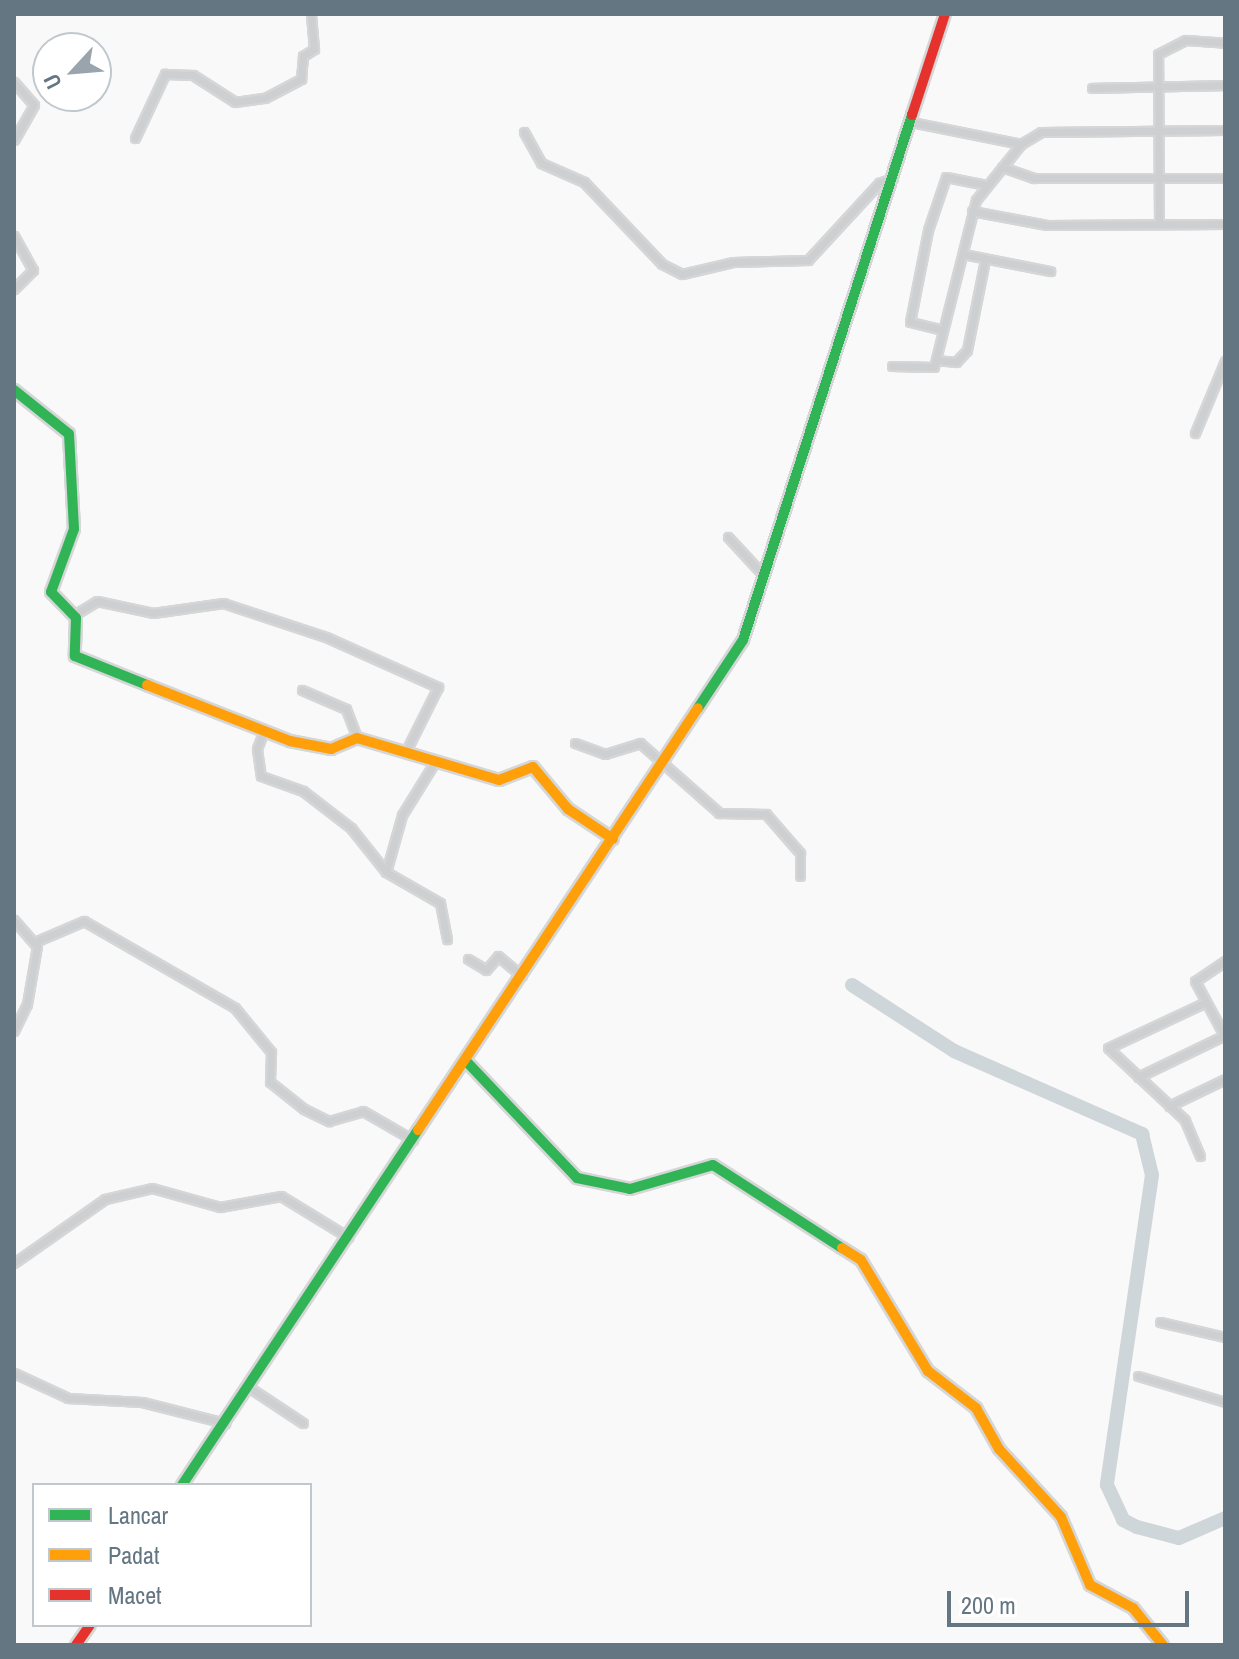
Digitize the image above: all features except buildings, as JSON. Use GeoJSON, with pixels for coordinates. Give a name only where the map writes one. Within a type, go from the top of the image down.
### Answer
{"type":"FeatureCollection","features":[{"type":"Feature","properties":{"kind":"street"},"geometry":{"type":"LineString","coordinates":[[135,138],[165,74],[195,76],[235,102],[265,98],[301,79],[303,56],[314,49],[311,14]]}},
{"type":"Feature","properties":{"kind":"street"},"geometry":{"type":"LineString","coordinates":[[183,1483],[523,978],[731,661],[787,514],[945,14]]}},
{"type":"Feature","properties":{"kind":"street"},"geometry":{"type":"LineString","coordinates":[[1159,224],[1157,129],[1160,52],[1186,40],[1225,43]]}},
{"type":"Feature","properties":{"kind":"street"},"geometry":{"type":"LineString","coordinates":[[14,82],[34,105],[14,140]]}},
{"type":"Feature","properties":{"kind":"street"},"geometry":{"type":"LineString","coordinates":[[1092,88],[1225,85]]}},
{"type":"Feature","properties":{"kind":"street"},"geometry":{"type":"LineString","coordinates":[[911,122],[1021,144]]}},
{"type":"Feature","properties":{"kind":"street"},"geometry":{"type":"LineString","coordinates":[[939,361],[943,330],[972,211],[986,185],[1021,144],[1041,132],[1225,130]]}},
{"type":"Feature","properties":{"kind":"street"},"geometry":{"type":"LineString","coordinates":[[524,132],[541,163],[584,182],[662,264],[682,274],[733,262],[808,260],[879,183],[893,178]]}},
{"type":"Feature","properties":{"kind":"street"},"geometry":{"type":"LineString","coordinates":[[1002,167],[1034,178],[1225,178]]}},
{"type":"Feature","properties":{"kind":"street"},"geometry":{"type":"LineString","coordinates":[[943,330],[910,322],[932,218],[946,177],[986,185]]}},
{"type":"Feature","properties":{"kind":"street"},"geometry":{"type":"LineString","coordinates":[[972,211],[1047,225],[1225,224]]}},
{"type":"Feature","properties":{"kind":"street"},"geometry":{"type":"LineString","coordinates":[[14,236],[33,270],[14,289]]}},
{"type":"Feature","properties":{"kind":"street"},"geometry":{"type":"LineString","coordinates":[[963,254],[1050,271]]}},
{"type":"Feature","properties":{"kind":"street"},"geometry":{"type":"LineString","coordinates":[[892,366],[927,371],[939,361],[958,361],[967,350],[985,260]]}},
{"type":"Feature","properties":{"kind":"street"},"geometry":{"type":"LineString","coordinates":[[1195,433],[1225,361]]}},
{"type":"Feature","properties":{"kind":"street"},"geometry":{"type":"LineString","coordinates":[[14,390],[69,434],[74,529],[51,592],[74,615],[75,656],[263,733],[331,749],[357,738],[406,751],[433,765],[499,780],[520,768],[540,770],[568,809],[613,839]]}},
{"type":"Feature","properties":{"kind":"street"},"geometry":{"type":"LineString","coordinates":[[728,537],[764,576]]}},
{"type":"Feature","properties":{"kind":"street"},"geometry":{"type":"LineString","coordinates":[[74,615],[97,601],[153,613],[223,603],[326,637],[438,687],[406,751]]}},
{"type":"Feature","properties":{"kind":"street"},"geometry":{"type":"LineString","coordinates":[[302,690],[346,709],[357,738]]}},
{"type":"Feature","properties":{"kind":"street"},"geometry":{"type":"LineString","coordinates":[[263,733],[257,749],[261,776],[303,791],[351,828],[386,872],[440,903],[447,939]]}},
{"type":"Feature","properties":{"kind":"street"},"geometry":{"type":"LineString","coordinates":[[575,743],[605,754],[640,743],[719,813],[766,814],[800,853],[800,876]]}},
{"type":"Feature","properties":{"kind":"street"},"geometry":{"type":"LineString","coordinates":[[386,872],[402,815],[433,765]]}},
{"type":"Feature","properties":{"kind":"street"},"geometry":{"type":"LineString","coordinates":[[14,920],[37,941]]}},
{"type":"Feature","properties":{"kind":"street"},"geometry":{"type":"LineString","coordinates":[[37,941],[84,921],[235,1008],[271,1052],[270,1082],[304,1109],[329,1121],[363,1111],[413,1140]]}},
{"type":"Feature","properties":{"kind":"street"},"geometry":{"type":"LineString","coordinates":[[14,1031],[27,1004],[37,941]]}},
{"type":"Feature","properties":{"kind":"street"},"geometry":{"type":"LineString","coordinates":[[468,959],[486,970],[498,956],[523,978]]}},
{"type":"Feature","properties":{"kind":"street"},"geometry":{"type":"LineString","coordinates":[[1138,1077],[1225,1036],[1196,978],[1225,961]]}},
{"type":"Feature","properties":{"kind":"street"},"geometry":{"type":"LineString","coordinates":[[1200,1156],[1185,1120],[1108,1048],[1206,1002]]}},
{"type":"Feature","properties":{"kind":"street"},"geometry":{"type":"LineString","coordinates":[[466,1061],[577,1178],[630,1189],[713,1165],[861,1260],[928,1371],[976,1408],[999,1449],[1061,1517],[1090,1585],[1133,1608],[1163,1645]]}},
{"type":"Feature","properties":{"kind":"street"},"geometry":{"type":"LineString","coordinates":[[1169,1106],[1225,1079]]}},
{"type":"Feature","properties":{"kind":"street"},"geometry":{"type":"LineString","coordinates":[[14,1263],[110,1197],[152,1188],[220,1207],[281,1196],[348,1237]]}},
{"type":"Feature","properties":{"kind":"street"},"geometry":{"type":"LineString","coordinates":[[1160,1322],[1225,1337]]}},
{"type":"Feature","properties":{"kind":"street"},"geometry":{"type":"LineString","coordinates":[[14,1373],[68,1398],[142,1402],[225,1423]]}},
{"type":"Feature","properties":{"kind":"street"},"geometry":{"type":"LineString","coordinates":[[1138,1376],[1225,1402]]}},
{"type":"Feature","properties":{"kind":"street"},"geometry":{"type":"LineString","coordinates":[[247,1386],[303,1423]]}},
{"type":"Feature","properties":{"kind":"street"},"geometry":{"type":"LineString","coordinates":[[76,1645],[89,1627]]}},
{"type":"Feature","properties":{"kind":"waterway"},"geometry":{"type":"LineString","coordinates":[[852,985],[954,1051],[1142,1134],[1152,1175],[1107,1485],[1123,1520],[1137,1527],[1179,1538],[1225,1518]]}},
{"type":"Feature","properties":{"kind":"traffic: fast"},"geometry":{"type":"LineString","coordinates":[[698,708],[743,640],[912,115]]}},
{"type":"Feature","properties":{"kind":"traffic: fast"},"geometry":{"type":"LineString","coordinates":[[14,390],[69,434],[74,529],[51,592],[76,618],[75,656],[147,685]]}},
{"type":"Feature","properties":{"kind":"traffic: fast"},"geometry":{"type":"LineString","coordinates":[[466,1061],[577,1178],[630,1189],[713,1165],[842,1248]]}},
{"type":"Feature","properties":{"kind":"traffic: fast"},"geometry":{"type":"LineString","coordinates":[[183,1483],[418,1130]]}},
{"type":"Feature","properties":{"kind":"traffic: slow"},"geometry":{"type":"LineString","coordinates":[[147,685],[290,741],[331,749],[357,738],[499,780],[533,767],[568,809],[613,839]]}},
{"type":"Feature","properties":{"kind":"traffic: slow"},"geometry":{"type":"LineString","coordinates":[[418,1130],[698,708]]}},
{"type":"Feature","properties":{"kind":"traffic: slow"},"geometry":{"type":"LineString","coordinates":[[842,1248],[861,1260],[928,1371],[976,1408],[999,1449],[1061,1517],[1090,1585],[1133,1608],[1163,1645]]}},
{"type":"Feature","properties":{"kind":"traffic: jam"},"geometry":{"type":"LineString","coordinates":[[912,115],[945,14]]}},
{"type":"Feature","properties":{"kind":"traffic: jam"},"geometry":{"type":"LineString","coordinates":[[76,1645],[89,1627]]}}]}
